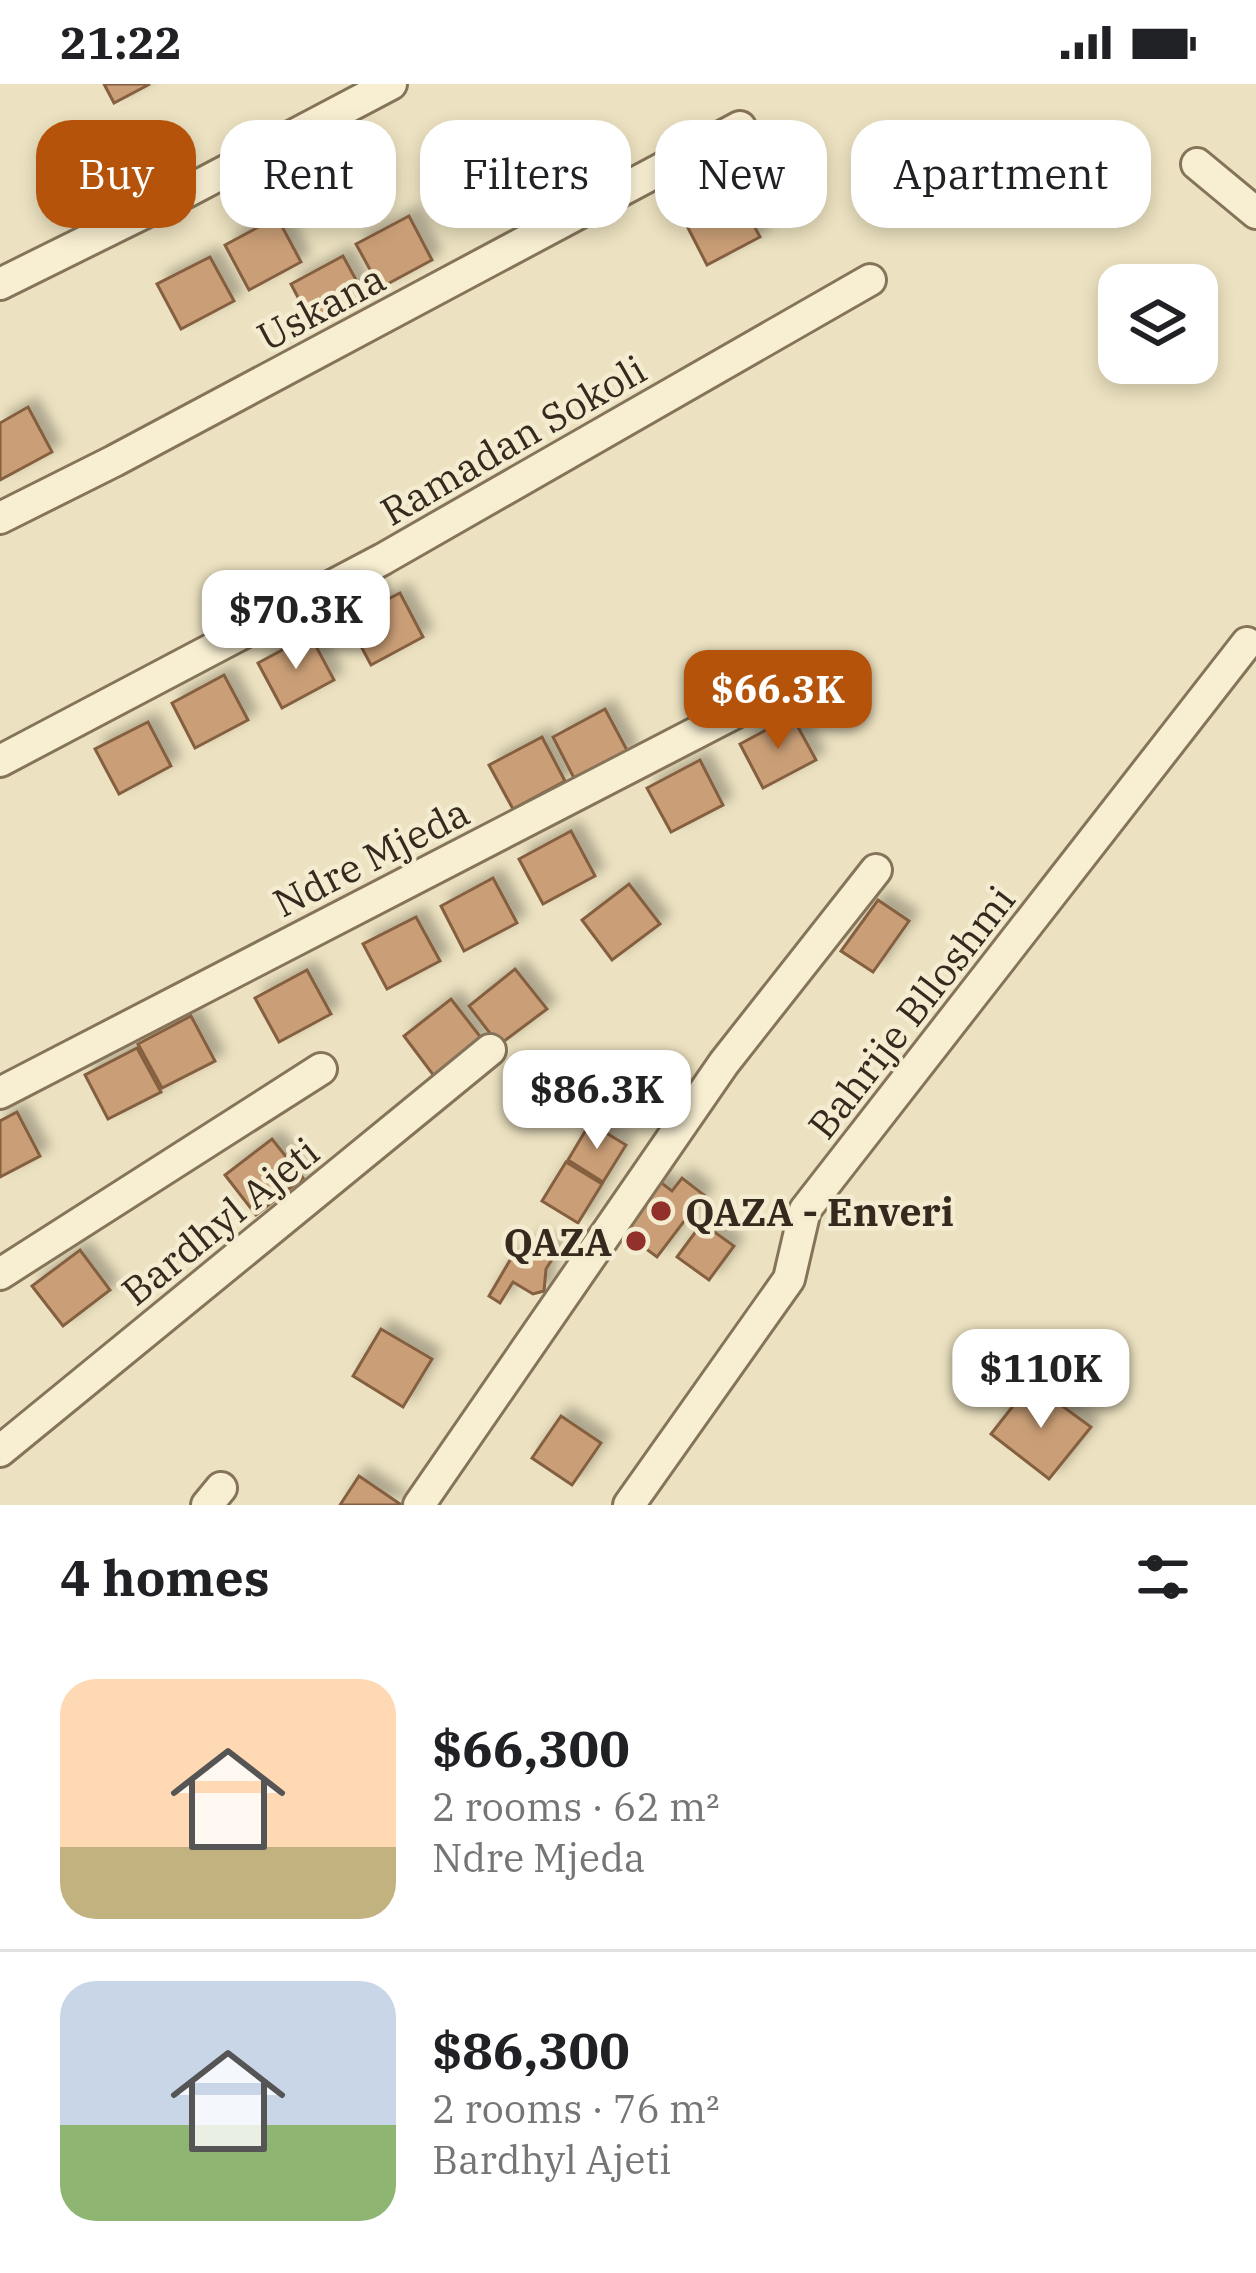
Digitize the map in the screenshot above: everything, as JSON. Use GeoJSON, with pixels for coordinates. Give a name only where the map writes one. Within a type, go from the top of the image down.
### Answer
{"type":"FeatureCollection","features":[{"type":"Feature","properties":{"kind":"street"},"geometry":{"type":"LineString","coordinates":[[0,284],[392,84]]}},
{"type":"Feature","properties":{"kind":"street"},"geometry":{"type":"LineString","coordinates":[[1197,164],[1256,213]]}},
{"type":"Feature","properties":{"kind":"street","name":"Uskana"},"geometry":{"type":"LineString","coordinates":[[0,518],[655,172]]}},
{"type":"Feature","properties":{"kind":"street","name":"Ramadan Sokoli"},"geometry":{"type":"LineString","coordinates":[[0,761],[383,559],[870,280]]}},
{"type":"Feature","properties":{"kind":"street","name":"Bahrije Blloshmi"},"geometry":{"type":"LineString","coordinates":[[629,1505],[789,1280],[805,1210],[1247,644]]}},
{"type":"Feature","properties":{"kind":"street","name":"Ndre Mjeda"},"geometry":{"type":"LineString","coordinates":[[0,1093],[779,690]]}},
{"type":"Feature","properties":{"kind":"street"},"geometry":{"type":"LineString","coordinates":[[419,1505],[724,1064],[876,870]]}},
{"type":"Feature","properties":{"kind":"street","name":"Bardhyl Ajeti"},"geometry":{"type":"LineString","coordinates":[[0,1451],[490,1050]]}},
{"type":"Feature","properties":{"kind":"street"},"geometry":{"type":"LineString","coordinates":[[0,1274],[321,1069]]}},
{"type":"Feature","properties":{"kind":"building"},"geometry":{"type":"Polygon","coordinates":[[[104,84],[150,84],[114,103],[104,84]]]}},
{"type":"Feature","properties":{"kind":"building"},"geometry":{"type":"Polygon","coordinates":[[[409,216],[432,260],[380,288],[356,244],[386,228],[396,228],[396,223],[409,216]]]}},
{"type":"Feature","properties":{"kind":"building"},"geometry":{"type":"Polygon","coordinates":[[[257,228],[283,228],[301,262],[249,290],[225,245],[257,228]]]}},
{"type":"Feature","properties":{"kind":"building"},"geometry":{"type":"Polygon","coordinates":[[[688,228],[755,228],[760,237],[707,265],[688,228]]]}},
{"type":"Feature","properties":{"kind":"building"},"geometry":{"type":"Polygon","coordinates":[[[343,256],[367,300],[314,328],[291,284],[343,256]]]}},
{"type":"Feature","properties":{"kind":"building"},"geometry":{"type":"Polygon","coordinates":[[[210,257],[234,301],[181,329],[157,284],[210,257]]]}},
{"type":"Feature","properties":{"kind":"building"},"geometry":{"type":"Polygon","coordinates":[[[28,407],[52,452],[0,480],[0,423],[28,407]]]}},
{"type":"Feature","properties":{"kind":"building"},"geometry":{"type":"Polygon","coordinates":[[[400,593],[423,637],[371,665],[347,620],[400,593]]]}},
{"type":"Feature","properties":{"kind":"building"},"geometry":{"type":"Polygon","coordinates":[[[310,635],[334,680],[282,708],[258,663],[310,635]]]}},
{"type":"Feature","properties":{"kind":"building"},"geometry":{"type":"Polygon","coordinates":[[[224,675],[248,720],[195,748],[172,703],[224,675]]]}},
{"type":"Feature","properties":{"kind":"building"},"geometry":{"type":"Polygon","coordinates":[[[605,709],[629,754],[576,782],[553,737],[605,709]]]}},
{"type":"Feature","properties":{"kind":"building"},"geometry":{"type":"Polygon","coordinates":[[[792,716],[816,760],[763,788],[740,744],[792,716]]]}},
{"type":"Feature","properties":{"kind":"building"},"geometry":{"type":"Polygon","coordinates":[[[148,722],[171,766],[119,794],[95,749],[148,722]]]}},
{"type":"Feature","properties":{"kind":"building"},"geometry":{"type":"Polygon","coordinates":[[[542,737],[565,781],[513,809],[489,765],[542,737]]]}},
{"type":"Feature","properties":{"kind":"building"},"geometry":{"type":"Polygon","coordinates":[[[700,760],[723,805],[671,832],[647,788],[700,760]]]}},
{"type":"Feature","properties":{"kind":"building"},"geometry":{"type":"Polygon","coordinates":[[[571,831],[595,876],[543,904],[519,859],[571,831]]]}},
{"type":"Feature","properties":{"kind":"building"},"geometry":{"type":"Polygon","coordinates":[[[493,878],[517,923],[464,951],[441,906],[493,878]]]}},
{"type":"Feature","properties":{"kind":"building"},"geometry":{"type":"Polygon","coordinates":[[[629,884],[660,924],[612,960],[582,920],[629,884]]]}},
{"type":"Feature","properties":{"kind":"building"},"geometry":{"type":"Polygon","coordinates":[[[878,900],[909,921],[873,972],[841,951],[878,900]]]}},
{"type":"Feature","properties":{"kind":"building"},"geometry":{"type":"Polygon","coordinates":[[[416,917],[440,961],[387,989],[363,944],[416,917]]]}},
{"type":"Feature","properties":{"kind":"building"},"geometry":{"type":"Polygon","coordinates":[[[515,969],[547,1009],[499,1045],[469,1006],[515,969]]]}},
{"type":"Feature","properties":{"kind":"building"},"geometry":{"type":"Polygon","coordinates":[[[307,970],[331,1014],[279,1042],[255,998],[307,970]]]}},
{"type":"Feature","properties":{"kind":"building"},"geometry":{"type":"Polygon","coordinates":[[[451,999],[482,1039],[434,1076],[404,1036],[451,999]]]}},
{"type":"Feature","properties":{"kind":"building"},"geometry":{"type":"Polygon","coordinates":[[[191,1016],[215,1061],[162,1088],[138,1044],[191,1016]]]}},
{"type":"Feature","properties":{"kind":"building"},"geometry":{"type":"Polygon","coordinates":[[[137,1048],[161,1092],[108,1119],[85,1075],[137,1048]]]}},
{"type":"Feature","properties":{"kind":"building"},"geometry":{"type":"Polygon","coordinates":[[[17,1112],[40,1156],[0,1177],[0,1121],[17,1112]]]}},
{"type":"Feature","properties":{"kind":"building"},"geometry":{"type":"Polygon","coordinates":[[[590,1123],[626,1145],[603,1182],[568,1160],[590,1123]]]}},
{"type":"Feature","properties":{"kind":"building"},"geometry":{"type":"Polygon","coordinates":[[[272,1139],[303,1178],[256,1215],[225,1175],[272,1139]]]}},
{"type":"Feature","properties":{"kind":"building"},"geometry":{"type":"Polygon","coordinates":[[[566,1162],[602,1184],[578,1223],[542,1201],[566,1162]]]}},
{"type":"Feature","properties":{"kind":"building","name":"QAZA - Enveri"},"geometry":{"type":"Polygon","coordinates":[[[655,1178],[672,1191],[682,1178],[704,1195],[657,1257],[618,1228],[655,1178]]]}},
{"type":"Feature","properties":{"kind":"building"},"geometry":{"type":"Polygon","coordinates":[[[702,1223],[734,1246],[709,1280],[677,1257],[702,1223]]]}},
{"type":"Feature","properties":{"kind":"building"},"geometry":{"type":"Polygon","coordinates":[[[534,1240],[556,1253],[546,1269],[544,1291],[533,1294],[513,1282],[500,1303],[489,1296],[513,1255],[522,1260],[534,1240]]]}},
{"type":"Feature","properties":{"kind":"building"},"geometry":{"type":"Polygon","coordinates":[[[80,1250],[110,1290],[63,1326],[32,1286],[80,1250]]]}},
{"type":"Feature","properties":{"kind":"building"},"geometry":{"type":"Polygon","coordinates":[[[381,1329],[432,1359],[403,1407],[353,1376],[381,1329]]]}},
{"type":"Feature","properties":{"kind":"building"},"geometry":{"type":"Polygon","coordinates":[[[1031,1383],[1091,1427],[1049,1479],[991,1434],[1031,1383]]]}},
{"type":"Feature","properties":{"kind":"building"},"geometry":{"type":"Polygon","coordinates":[[[561,1416],[601,1443],[572,1485],[532,1458],[561,1416]]]}},
{"type":"Feature","properties":{"kind":"building"},"geometry":{"type":"Polygon","coordinates":[[[359,1476],[400,1504],[340,1505],[359,1476]]]}},
{"type":"Feature","properties":{"kind":"place","name":"QAZA - Enveri"},"geometry":{"type":"Point","coordinates":[661,1211]}},
{"type":"Feature","properties":{"kind":"place","name":"QAZA"},"geometry":{"type":"Point","coordinates":[636,1241]}}]}
